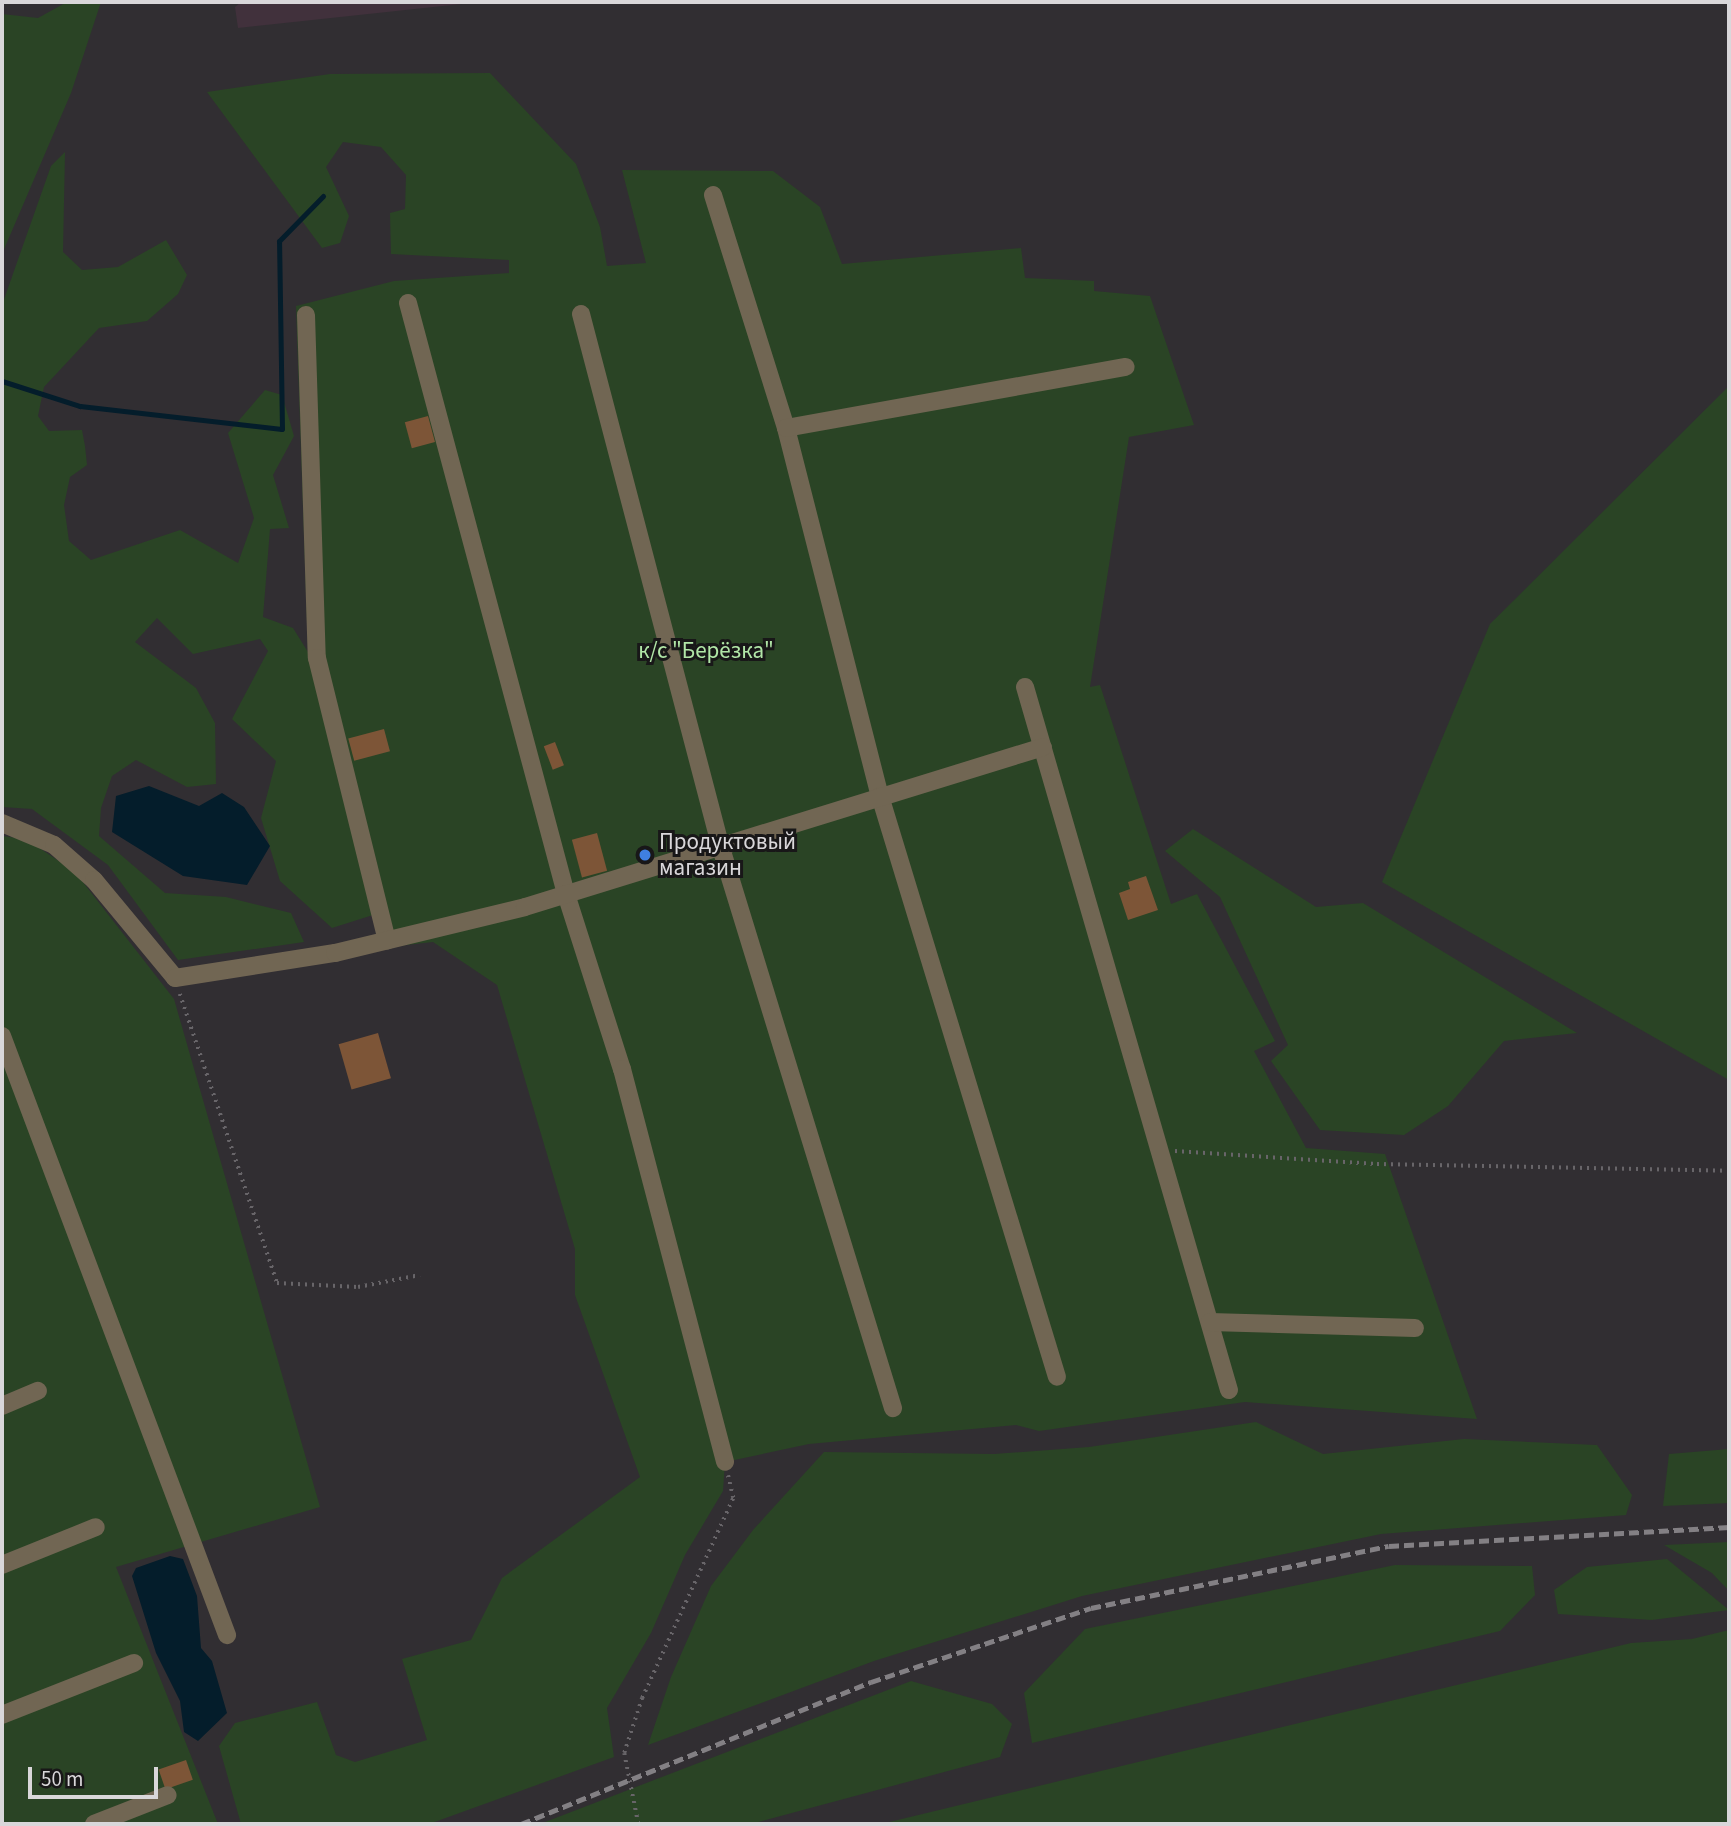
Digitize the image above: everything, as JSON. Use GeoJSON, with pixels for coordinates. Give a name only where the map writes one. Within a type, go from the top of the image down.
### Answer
{"type":"FeatureCollection","features":[{"type":"Feature","properties":{"kind":"street"},"geometry":{"type":"LineString","coordinates":[[713,195],[786,428],[880,796],[1058,1377]]}},
{"type":"Feature","properties":{"kind":"street"},"geometry":{"type":"LineString","coordinates":[[408,303],[566,894],[622,1069],[725,1462]]}},
{"type":"Feature","properties":{"kind":"street"},"geometry":{"type":"LineString","coordinates":[[580,314],[721,848],[893,1408]]}},
{"type":"Feature","properties":{"kind":"street"},"geometry":{"type":"LineString","coordinates":[[306,315],[317,658],[383,941]]}},
{"type":"Feature","properties":{"kind":"street"},"geometry":{"type":"LineString","coordinates":[[786,428],[1126,367]]}},
{"type":"Feature","properties":{"kind":"street"},"geometry":{"type":"LineString","coordinates":[[1025,687],[1229,1390]]}},
{"type":"Feature","properties":{"kind":"street"},"geometry":{"type":"LineString","coordinates":[[2,822],[54,845],[94,880],[175,978],[383,941],[566,894],[1043,747]]}},
{"type":"Feature","properties":{"kind":"street"},"geometry":{"type":"LineString","coordinates":[[2,1036],[227,1635]]}},
{"type":"Feature","properties":{"kind":"street"},"geometry":{"type":"LineString","coordinates":[[1210,1322],[1415,1328]]}},
{"type":"Feature","properties":{"kind":"street"},"geometry":{"type":"LineString","coordinates":[[2,1406],[38,1391]]}},
{"type":"Feature","properties":{"kind":"street"},"geometry":{"type":"LineString","coordinates":[[2,1565],[96,1527]]}},
{"type":"Feature","properties":{"kind":"street"},"geometry":{"type":"LineString","coordinates":[[2,1715],[134,1663]]}},
{"type":"Feature","properties":{"kind":"street"},"geometry":{"type":"LineString","coordinates":[[94,1824],[168,1795]]}},
{"type":"Feature","properties":{"kind":"path"},"geometry":{"type":"LineString","coordinates":[[175,978],[277,1283],[358,1287],[420,1275]]}},
{"type":"Feature","properties":{"kind":"path"},"geometry":{"type":"LineString","coordinates":[[1160,1150],[1377,1164],[1729,1171]]}},
{"type":"Feature","properties":{"kind":"path"},"geometry":{"type":"LineString","coordinates":[[638,1824],[624,1753],[642,1698],[733,1498],[725,1462]]}},
{"type":"Feature","properties":{"kind":"shaded area"},"geometry":{"type":"Polygon","coordinates":[[[241,2],[480,2],[238,28],[235,7],[241,2]]]}},
{"type":"Feature","properties":{"kind":"green space"},"geometry":{"type":"Polygon","coordinates":[[[67,2],[101,2],[71,93],[2,254],[2,14],[38,18],[67,2]]]}},
{"type":"Feature","properties":{"kind":"green space","name":"к/с \"Берёзка\""},"geometry":{"type":"Polygon","coordinates":[[[490,73],[576,164],[600,227],[607,266],[646,263],[622,170],[773,171],[820,207],[842,264],[1021,248],[1025,278],[1094,281],[1094,291],[1150,296],[1194,425],[1129,437],[1090,687],[1100,685],[1171,904],[1197,894],[1275,1041],[1254,1051],[1306,1148],[1385,1154],[1477,1419],[1245,1402],[1039,1431],[1016,1425],[809,1444],[725,1462],[723,1491],[685,1555],[651,1633],[607,1708],[614,1757],[429,1824],[241,1824],[219,1746],[235,1723],[317,1702],[336,1755],[355,1762],[427,1740],[402,1659],[471,1640],[502,1578],[640,1477],[575,1295],[575,1249],[497,985],[433,942],[389,947],[373,915],[332,928],[280,881],[261,818],[276,761],[232,719],[268,651],[260,639],[193,654],[157,618],[135,642],[196,688],[215,723],[216,784],[187,787],[136,760],[112,776],[101,808],[99,836],[165,893],[226,897],[291,913],[304,942],[178,960],[108,865],[32,809],[2,807],[2,305],[51,166],[65,152],[63,252],[82,270],[118,267],[166,240],[187,275],[178,294],[147,321],[99,328],[44,387],[38,416],[49,431],[82,430],[85,446],[87,465],[70,477],[64,505],[69,541],[91,560],[180,530],[238,563],[254,518],[228,433],[265,390],[282,395],[294,436],[273,475],[289,528],[270,529],[263,617],[293,628],[308,652],[296,306],[394,281],[509,273],[509,260],[391,254],[390,213],[405,209],[406,175],[381,147],[343,142],[326,167],[349,216],[340,243],[322,248],[207,92],[330,74],[490,73]]]}},
{"type":"Feature","properties":{"kind":"green space"},"geometry":{"type":"Polygon","coordinates":[[[1729,386],[1729,1080],[1382,882],[1490,624],[1729,386]]]}},
{"type":"Feature","properties":{"kind":"green space"},"geometry":{"type":"Polygon","coordinates":[[[1193,829],[1316,907],[1363,903],[1577,1033],[1504,1041],[1448,1106],[1404,1135],[1320,1130],[1271,1061],[1288,1045],[1220,897],[1165,851],[1193,829]]]}},
{"type":"Feature","properties":{"kind":"green space"},"geometry":{"type":"Polygon","coordinates":[[[2,836],[26,839],[75,872],[174,999],[320,1507],[116,1567],[218,1824],[2,1824],[2,836]]]}},
{"type":"Feature","properties":{"kind":"green space"},"geometry":{"type":"Polygon","coordinates":[[[1256,1422],[1323,1454],[1464,1439],[1597,1445],[1632,1495],[1626,1515],[1381,1534],[1082,1596],[874,1661],[648,1745],[671,1677],[711,1586],[753,1530],[824,1452],[994,1454],[1089,1447],[1256,1422]]]}},
{"type":"Feature","properties":{"kind":"green space"},"geometry":{"type":"Polygon","coordinates":[[[1729,1449],[1729,1503],[1663,1506],[1669,1454],[1729,1449]]]}},
{"type":"Feature","properties":{"kind":"green space"},"geometry":{"type":"Polygon","coordinates":[[[1729,1542],[1729,1591],[1712,1573],[1664,1545],[1729,1542]]]}},
{"type":"Feature","properties":{"kind":"green space"},"geometry":{"type":"Polygon","coordinates":[[[1667,1559],[1729,1610],[1652,1620],[1558,1614],[1554,1590],[1587,1567],[1667,1559]]]}},
{"type":"Feature","properties":{"kind":"green space"},"geometry":{"type":"Polygon","coordinates":[[[1395,1565],[1532,1566],[1535,1595],[1500,1631],[1032,1743],[1024,1693],[1085,1629],[1395,1565]]]}},
{"type":"Feature","properties":{"kind":"green space"},"geometry":{"type":"Polygon","coordinates":[[[1729,1630],[1729,1824],[881,1824],[1631,1643],[1692,1639],[1729,1630]]]}},
{"type":"Feature","properties":{"kind":"green space"},"geometry":{"type":"Polygon","coordinates":[[[911,1681],[992,1704],[1012,1724],[1000,1757],[751,1824],[540,1824],[911,1681]]]}},
{"type":"Feature","properties":{"kind":"water"},"geometry":{"type":"Polygon","coordinates":[[[149,786],[199,806],[222,793],[244,807],[270,846],[247,885],[183,876],[112,832],[116,796],[149,786]]]}},
{"type":"Feature","properties":{"kind":"water"},"geometry":{"type":"Polygon","coordinates":[[[170,1556],[183,1559],[197,1596],[201,1648],[212,1661],[227,1713],[198,1741],[184,1732],[180,1701],[156,1653],[132,1576],[136,1568],[170,1556]]]}},
{"type":"Feature","properties":{"kind":"building"},"geometry":{"type":"Polygon","coordinates":[[[428,416],[435,442],[412,448],[405,422],[428,416]]]}},
{"type":"Feature","properties":{"kind":"building"},"geometry":{"type":"Polygon","coordinates":[[[384,729],[390,751],[354,761],[348,739],[384,729]]]}},
{"type":"Feature","properties":{"kind":"building"},"geometry":{"type":"Polygon","coordinates":[[[555,742],[564,765],[553,770],[544,746],[555,742]]]}},
{"type":"Feature","properties":{"kind":"building"},"geometry":{"type":"Polygon","coordinates":[[[597,833],[607,871],[582,877],[572,840],[597,833]]]}},
{"type":"Feature","properties":{"kind":"building"},"geometry":{"type":"Polygon","coordinates":[[[1146,876],[1158,910],[1128,920],[1119,893],[1130,889],[1128,882],[1146,876]]]}},
{"type":"Feature","properties":{"kind":"building"},"geometry":{"type":"Polygon","coordinates":[[[378,1033],[391,1078],[352,1089],[339,1044],[378,1033]]]}},
{"type":"Feature","properties":{"kind":"building"},"geometry":{"type":"Polygon","coordinates":[[[186,1760],[193,1780],[165,1789],[159,1769],[186,1760]]]}},
{"type":"Feature","properties":{"kind":"waterway"},"geometry":{"type":"LineString","coordinates":[[2,381],[80,406],[282,429],[279,241],[323,196]]}},
{"type":"Feature","properties":{"kind":"railway"},"geometry":{"type":"LineString","coordinates":[[521,1824],[871,1682],[1091,1608],[1389,1546],[1729,1527]]}},
{"type":"Feature","properties":{"kind":"place","name":"Продуктовый магазин"},"geometry":{"type":"Point","coordinates":[645,855]}}]}
